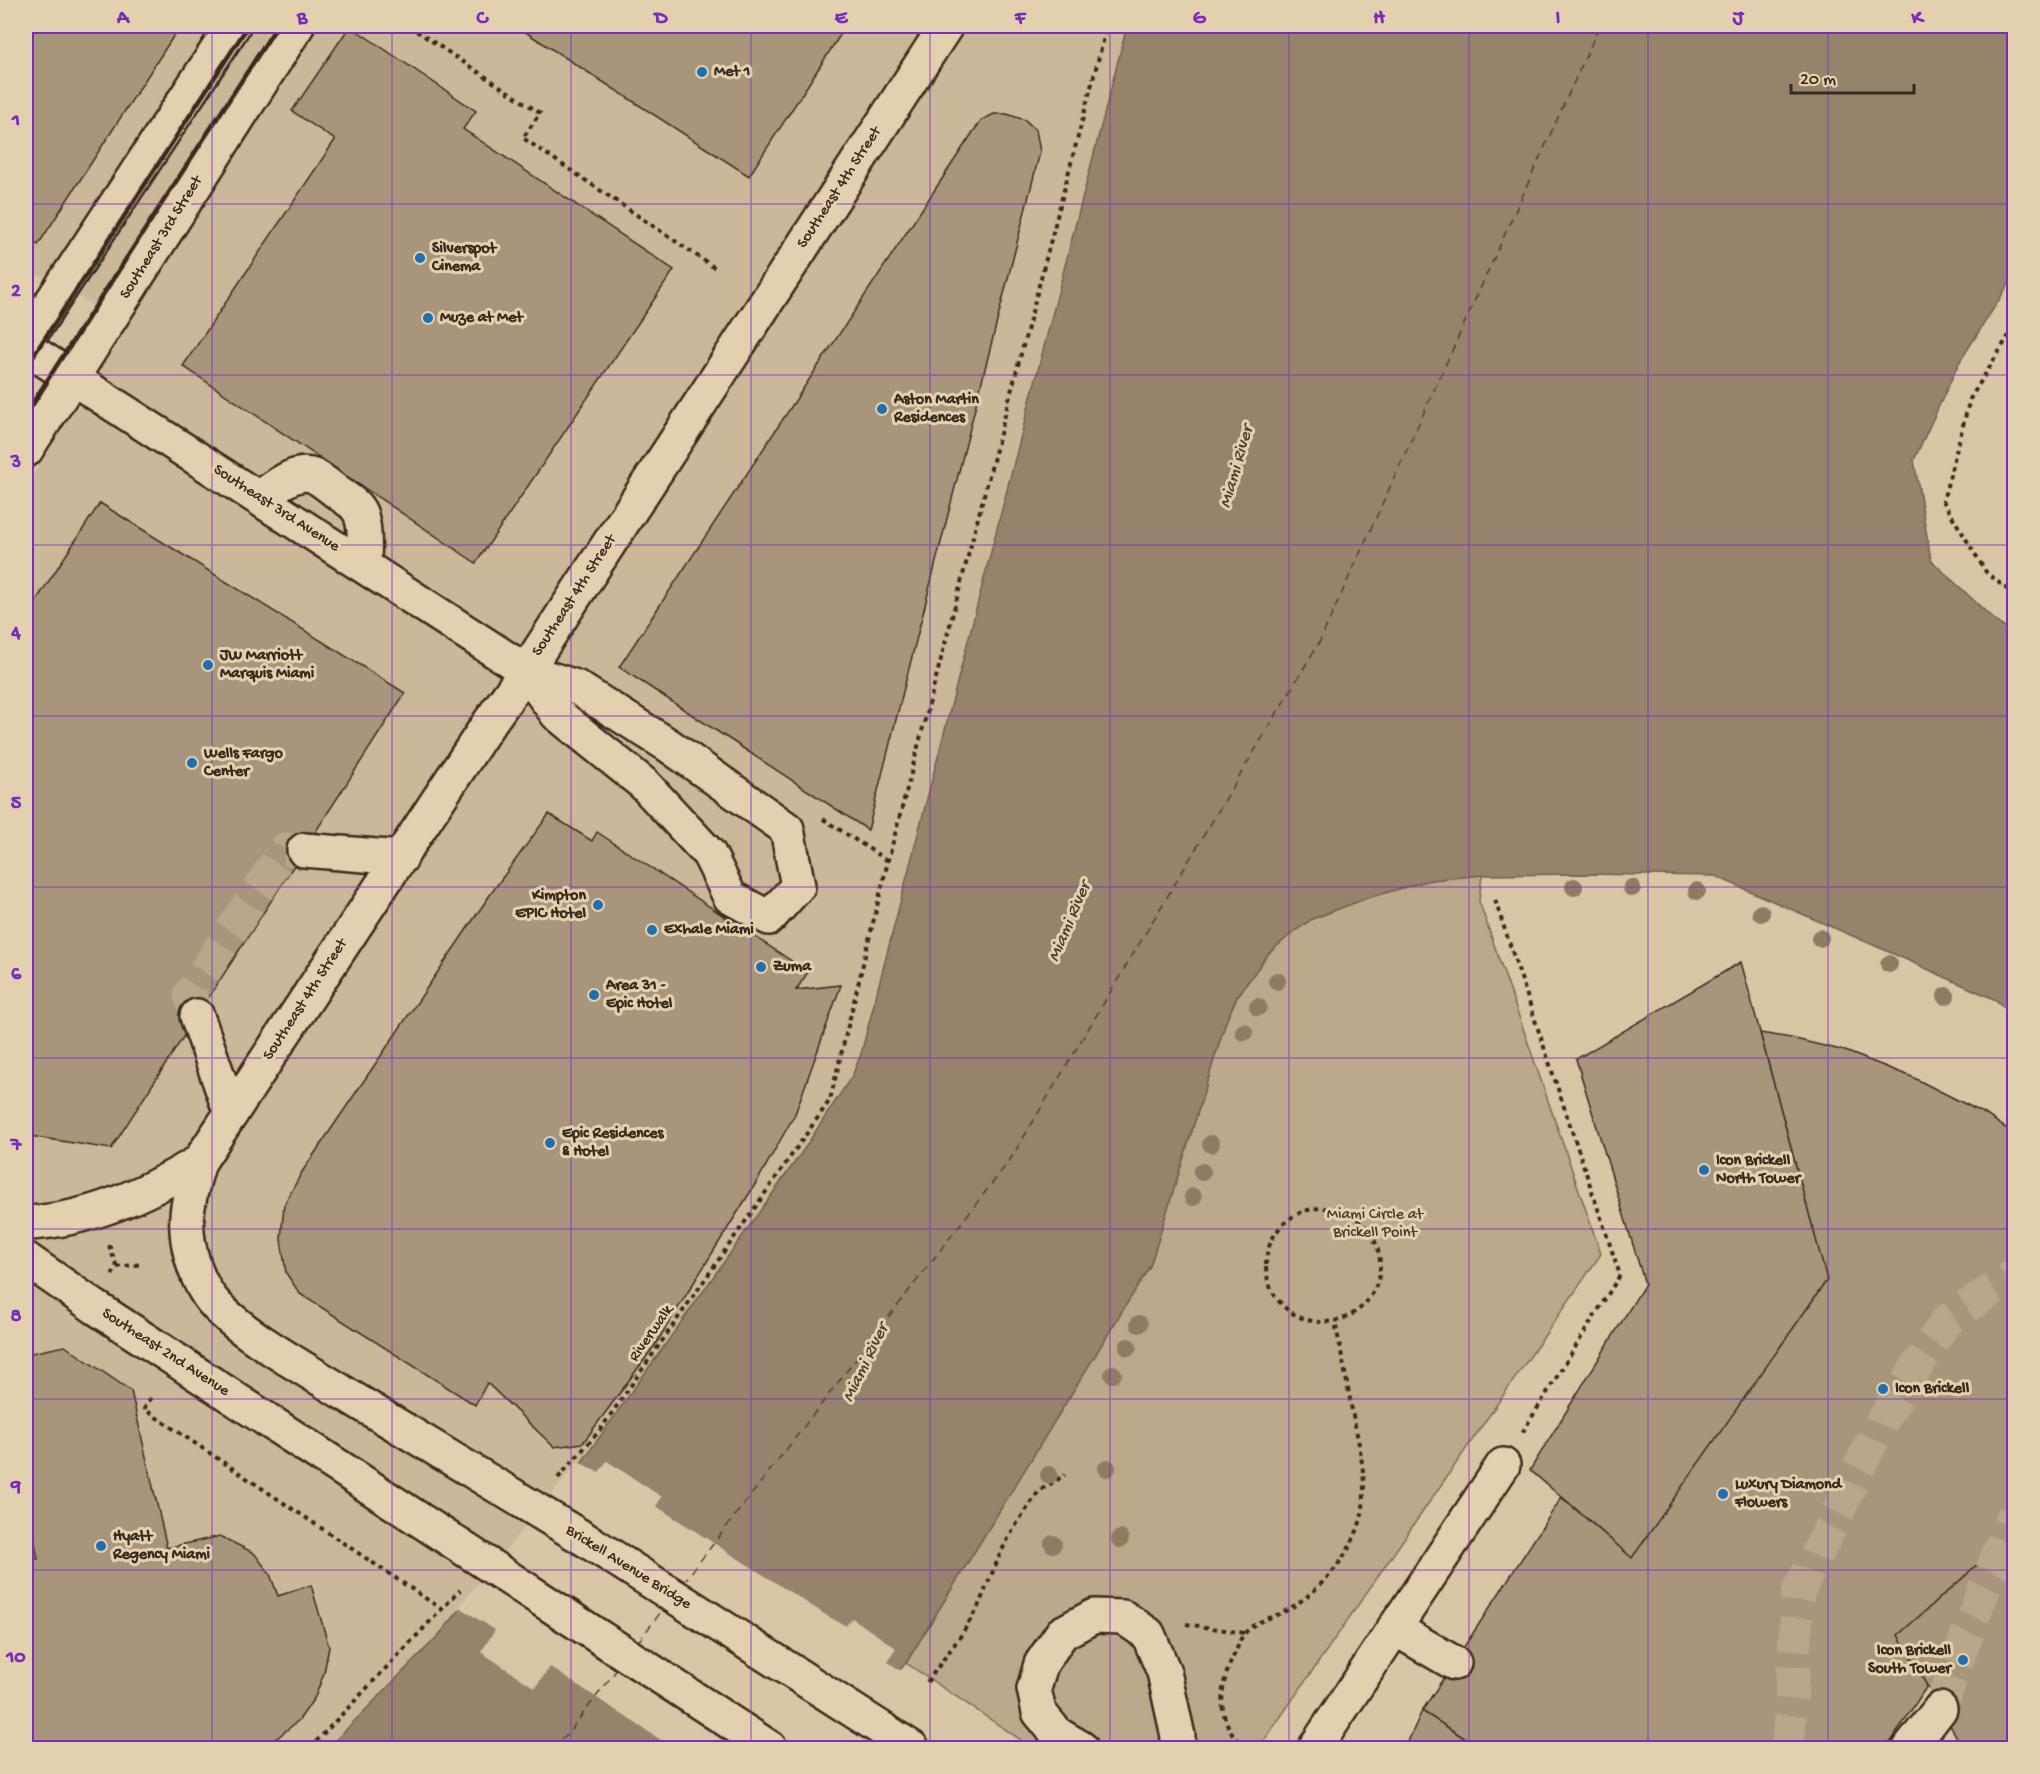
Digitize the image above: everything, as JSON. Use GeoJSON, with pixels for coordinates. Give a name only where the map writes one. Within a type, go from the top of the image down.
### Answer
{"type":"FeatureCollection","features":[{"type":"Feature","properties":{"kind":"main road"},"geometry":{"type":"LineString","coordinates":[[26,341],[233,26]]}},
{"type":"Feature","properties":{"kind":"main road","name":"Southeast 3rd Street"},"geometry":{"type":"LineString","coordinates":[[26,450],[297,26]]}},
{"type":"Feature","properties":{"kind":"main road","name":"Southeast 4th Street"},"geometry":{"type":"LineString","coordinates":[[199,1162],[526,671],[946,26]]}},
{"type":"Feature","properties":{"kind":"main road","name":"Southeast 3rd Avenue"},"geometry":{"type":"LineString","coordinates":[[26,348],[526,671]]}},
{"type":"Feature","properties":{"kind":"main road"},"geometry":{"type":"LineString","coordinates":[[258,498],[289,478],[306,474],[314,476],[358,508],[364,528],[364,566]]}},
{"type":"Feature","properties":{"kind":"main road"},"geometry":{"type":"LineString","coordinates":[[526,671],[576,687],[668,745],[787,829],[798,886],[769,918],[730,897],[710,854],[644,784],[558,714],[526,671]]}},
{"type":"Feature","properties":{"kind":"main road"},"geometry":{"type":"LineString","coordinates":[[303,850],[400,858]]}},
{"type":"Feature","properties":{"kind":"main road"},"geometry":{"type":"LineString","coordinates":[[197,1016],[231,1114]]}},
{"type":"Feature","properties":{"kind":"main road"},"geometry":{"type":"LineString","coordinates":[[26,1223],[62,1219],[127,1200],[165,1183],[199,1162]]}},
{"type":"Feature","properties":{"kind":"main road","name":"Brickell Avenue Bridge"},"geometry":{"type":"LineString","coordinates":[[199,1162],[190,1191],[187,1218],[188,1241],[200,1281],[219,1308],[254,1335],[342,1392],[591,1543],[912,1749]]}},
{"type":"Feature","properties":{"kind":"main road","name":"Southeast 2nd Avenue"},"geometry":{"type":"LineString","coordinates":[[26,1258],[95,1307],[770,1749]]}},
{"type":"Feature","properties":{"kind":"main road"},"geometry":{"type":"LineString","coordinates":[[1315,1749],[1503,1465]]}},
{"type":"Feature","properties":{"kind":"main road"},"geometry":{"type":"LineString","coordinates":[[1081,1749],[1057,1734],[1039,1712],[1034,1689],[1041,1664],[1062,1633],[1094,1616],[1123,1617],[1148,1634],[1164,1672],[1178,1736],[1177,1749]]}},
{"type":"Feature","properties":{"kind":"main road"},"geometry":{"type":"LineString","coordinates":[[1394,1628],[1454,1663]]}},
{"type":"Feature","properties":{"kind":"main road"},"geometry":{"type":"LineString","coordinates":[[1910,1749],[1940,1709]]}},
{"type":"Feature","properties":{"kind":"path"},"geometry":{"type":"LineString","coordinates":[[409,26],[540,113],[523,138],[718,270]]}},
{"type":"Feature","properties":{"kind":"path","name":"Riverwalk"},"geometry":{"type":"LineString","coordinates":[[553,1484],[600,1430],[830,1100],[888,861],[1107,26]]}},
{"type":"Feature","properties":{"kind":"path"},"geometry":{"type":"LineString","coordinates":[[2014,327],[1970,399],[1943,501],[1986,572],[2014,595]]}},
{"type":"Feature","properties":{"kind":"path"},"geometry":{"type":"LineString","coordinates":[[1495,900],[1620,1275],[1503,1465]]}},
{"type":"Feature","properties":{"kind":"path"},"geometry":{"type":"LineString","coordinates":[[1325,1208],[1343,1211],[1359,1220],[1372,1234],[1379,1251],[1380,1269],[1376,1287],[1367,1303],[1352,1315],[1335,1322],[1315,1323],[1297,1317],[1282,1305],[1270,1289],[1266,1270],[1267,1251],[1276,1233],[1289,1219],[1306,1210],[1325,1208]]}},
{"type":"Feature","properties":{"kind":"path"},"geometry":{"type":"LineString","coordinates":[[109,1245],[117,1267],[111,1278]]}},
{"type":"Feature","properties":{"kind":"path"},"geometry":{"type":"LineString","coordinates":[[117,1267],[142,1264]]}},
{"type":"Feature","properties":{"kind":"path"},"geometry":{"type":"LineString","coordinates":[[1245,1749],[1230,1731],[1221,1702],[1232,1660],[1244,1633],[1253,1626],[1287,1611],[1309,1596],[1340,1560],[1362,1516],[1364,1488],[1360,1449],[1335,1322]]}},
{"type":"Feature","properties":{"kind":"path"},"geometry":{"type":"LineString","coordinates":[[151,1398],[144,1409],[443,1610]]}},
{"type":"Feature","properties":{"kind":"path"},"geometry":{"type":"LineString","coordinates":[[927,1682],[962,1634],[978,1607],[1001,1552],[1014,1528],[1039,1491],[1065,1475]]}},
{"type":"Feature","properties":{"kind":"path"},"geometry":{"type":"LineString","coordinates":[[310,1749],[467,1583]]}},
{"type":"Feature","properties":{"kind":"shaded area"},"geometry":{"type":"Polygon","coordinates":[[[26,26],[1127,26],[861,1054],[852,1076],[804,1149],[579,1466],[438,1636],[328,1748],[26,1748],[26,486],[122,325],[48,276],[26,274],[26,26]]]}},
{"type":"Feature","properties":{"kind":"green space","name":"Miami Circle at Brickell Point"},"geometry":{"type":"Polygon","coordinates":[[[1482,875],[1479,901],[1601,1254],[1259,1748],[1033,1748],[906,1663],[1150,1266],[1226,1021],[1237,997],[1268,954],[1312,919],[1367,898],[1430,880],[1482,875]]]}},
{"type":"Feature","properties":{"kind":"water","name":"Miami River"},"geometry":{"type":"Polygon","coordinates":[[[1127,26],[2014,26],[2014,276],[1959,363],[1914,460],[1931,560],[2000,625],[2014,631],[2014,1017],[1996,1000],[1715,876],[1482,875],[1430,880],[1367,898],[1312,919],[1268,954],[1237,997],[1226,1021],[1150,1266],[906,1663],[831,1748],[328,1748],[438,1636],[579,1466],[804,1149],[852,1076],[861,1054],[1127,26]]]}},
{"type":"Feature","properties":{"kind":"pier"},"geometry":{"type":"Polygon","coordinates":[[[607,1461],[662,1497],[656,1506],[829,1617],[846,1626],[852,1618],[896,1648],[888,1662],[903,1672],[835,1748],[673,1748],[550,1667],[535,1688],[481,1652],[495,1630],[459,1607],[578,1462],[599,1472],[607,1461]]]}},
{"type":"Feature","properties":{"kind":"building"},"geometry":{"type":"Polygon","coordinates":[[[26,26],[180,26],[38,245],[26,237],[26,26]]]}},
{"type":"Feature","properties":{"kind":"building","name":"Muze at Met"},"geometry":{"type":"Polygon","coordinates":[[[350,26],[476,111],[463,129],[674,270],[476,563],[183,366],[335,140],[292,111],[350,26]]]}},
{"type":"Feature","properties":{"kind":"building","name":"Met 1"},"geometry":{"type":"Polygon","coordinates":[[[516,26],[846,26],[749,176],[516,26]]]}},
{"type":"Feature","properties":{"kind":"building","name":"Aston Martin Residences"},"geometry":{"type":"Polygon","coordinates":[[[994,114],[1007,114],[1025,120],[1036,130],[1040,152],[868,830],[619,667],[973,132],[982,120],[994,114]]]}},
{"type":"Feature","properties":{"kind":"building"},"geometry":{"type":"Polygon","coordinates":[[[2014,482],[2014,523],[2008,505],[2014,482]]]}},
{"type":"Feature","properties":{"kind":"building","name":"Wells Fargo Center"},"geometry":{"type":"Polygon","coordinates":[[[100,503],[405,693],[111,1149],[30,1136],[30,1123],[26,1120],[26,616],[100,503]]]}},
{"type":"Feature","properties":{"kind":"building","name":"Epic Residences & Hotel"},"geometry":{"type":"Polygon","coordinates":[[[549,814],[592,841],[597,832],[808,972],[796,990],[841,985],[795,1114],[759,1178],[655,1345],[583,1443],[554,1447],[487,1383],[475,1405],[300,1294],[286,1273],[281,1239],[284,1205],[302,1172],[492,892],[549,814]]]}},
{"type":"Feature","properties":{"kind":"building","name":"Icon Brickell North Tower"},"geometry":{"type":"Polygon","coordinates":[[[1741,962],[1827,1280],[1632,1558],[1530,1470],[1645,1284],[1576,1059],[1741,962]]]}},
{"type":"Feature","properties":{"kind":"building","name":"Icon Brickell"},"geometry":{"type":"Polygon","coordinates":[[[1760,1033],[1845,1051],[1912,1077],[1985,1114],[2014,1134],[2014,1533],[1898,1635],[1927,1686],[1887,1748],[1480,1748],[1422,1711],[1562,1497],[1632,1558],[1827,1280],[1760,1033]]]}},
{"type":"Feature","properties":{"kind":"building","name":"Hyatt Regency Miami"},"geometry":{"type":"Polygon","coordinates":[[[65,1346],[131,1391],[167,1548],[220,1536],[254,1553],[270,1574],[278,1596],[311,1585],[329,1647],[324,1673],[315,1697],[299,1720],[260,1748],[26,1748],[26,1560],[38,1559],[26,1497],[26,1354],[65,1346]]]}},
{"type":"Feature","properties":{"kind":"building","name":"Icon Brickell South Tower"},"geometry":{"type":"Polygon","coordinates":[[[2014,1533],[2014,1744],[2010,1748],[1963,1748],[1898,1635],[2014,1533]]]}},
{"type":"Feature","properties":{"kind":"building"},"geometry":{"type":"Polygon","coordinates":[[[1422,1711],[1480,1748],[1405,1748],[1422,1711]]]}},
{"type":"Feature","properties":{"kind":"ferry route"},"geometry":{"type":"LineString","coordinates":[[683,1583],[1010,1160],[1320,641],[1598,26]]}},
{"type":"Feature","properties":{"kind":"ferry route"},"geometry":{"type":"LineString","coordinates":[[638,1642],[664,1608]]}},
{"type":"Feature","properties":{"kind":"ferry route"},"geometry":{"type":"LineString","coordinates":[[549,1748],[566,1736],[618,1668]]}},
{"type":"Feature","properties":{"kind":"tunnel"},"geometry":{"type":"LineString","coordinates":[[197,1016],[190,994],[285,849],[304,850]]}},
{"type":"Feature","properties":{"kind":"tunnel"},"geometry":{"type":"LineString","coordinates":[[1788,1748],[1798,1593],[1881,1423],[1946,1321],[2014,1275]]}},
{"type":"Feature","properties":{"kind":"tunnel"},"geometry":{"type":"LineString","coordinates":[[1940,1709],[2014,1513]]}},
{"type":"Feature","properties":{"kind":"railway"},"geometry":{"type":"LineString","coordinates":[[26,367],[248,26]]}},
{"type":"Feature","properties":{"kind":"railway"},"geometry":{"type":"LineString","coordinates":[[26,413],[277,26]]}},
{"type":"Feature","properties":{"kind":"place","name":"Met 1"},"geometry":{"type":"Point","coordinates":[702,72]}},
{"type":"Feature","properties":{"kind":"place","name":"Silverspot Cinema"},"geometry":{"type":"Point","coordinates":[420,258]}},
{"type":"Feature","properties":{"kind":"place","name":"Muze at Met"},"geometry":{"type":"Point","coordinates":[428,318]}},
{"type":"Feature","properties":{"kind":"place","name":"Aston Martin Residences"},"geometry":{"type":"Point","coordinates":[882,409]}},
{"type":"Feature","properties":{"kind":"place","name":"JW Marriott Marquis Miami"},"geometry":{"type":"Point","coordinates":[208,665]}},
{"type":"Feature","properties":{"kind":"place","name":"Wells Fargo Center"},"geometry":{"type":"Point","coordinates":[192,763]}},
{"type":"Feature","properties":{"kind":"place","name":"Kimpton EPIC Hotel"},"geometry":{"type":"Point","coordinates":[598,905]}},
{"type":"Feature","properties":{"kind":"place","name":"Exhale Miami"},"geometry":{"type":"Point","coordinates":[652,930]}},
{"type":"Feature","properties":{"kind":"place","name":"Zuma"},"geometry":{"type":"Point","coordinates":[761,967]}},
{"type":"Feature","properties":{"kind":"place","name":"Area 31 - Epic Hotel"},"geometry":{"type":"Point","coordinates":[594,995]}},
{"type":"Feature","properties":{"kind":"place","name":"Epic Residences & Hotel"},"geometry":{"type":"Point","coordinates":[550,1143]}},
{"type":"Feature","properties":{"kind":"place","name":"Icon Brickell North Tower"},"geometry":{"type":"Point","coordinates":[1704,1170]}},
{"type":"Feature","properties":{"kind":"place","name":"Icon Brickell"},"geometry":{"type":"Point","coordinates":[1883,1389]}},
{"type":"Feature","properties":{"kind":"place","name":"Luxury Diamond Flowers"},"geometry":{"type":"Point","coordinates":[1723,1494]}},
{"type":"Feature","properties":{"kind":"place","name":"Hyatt Regency Miami"},"geometry":{"type":"Point","coordinates":[101,1546]}},
{"type":"Feature","properties":{"kind":"place","name":"Icon Brickell South Tower"},"geometry":{"type":"Point","coordinates":[1963,1660]}}]}
